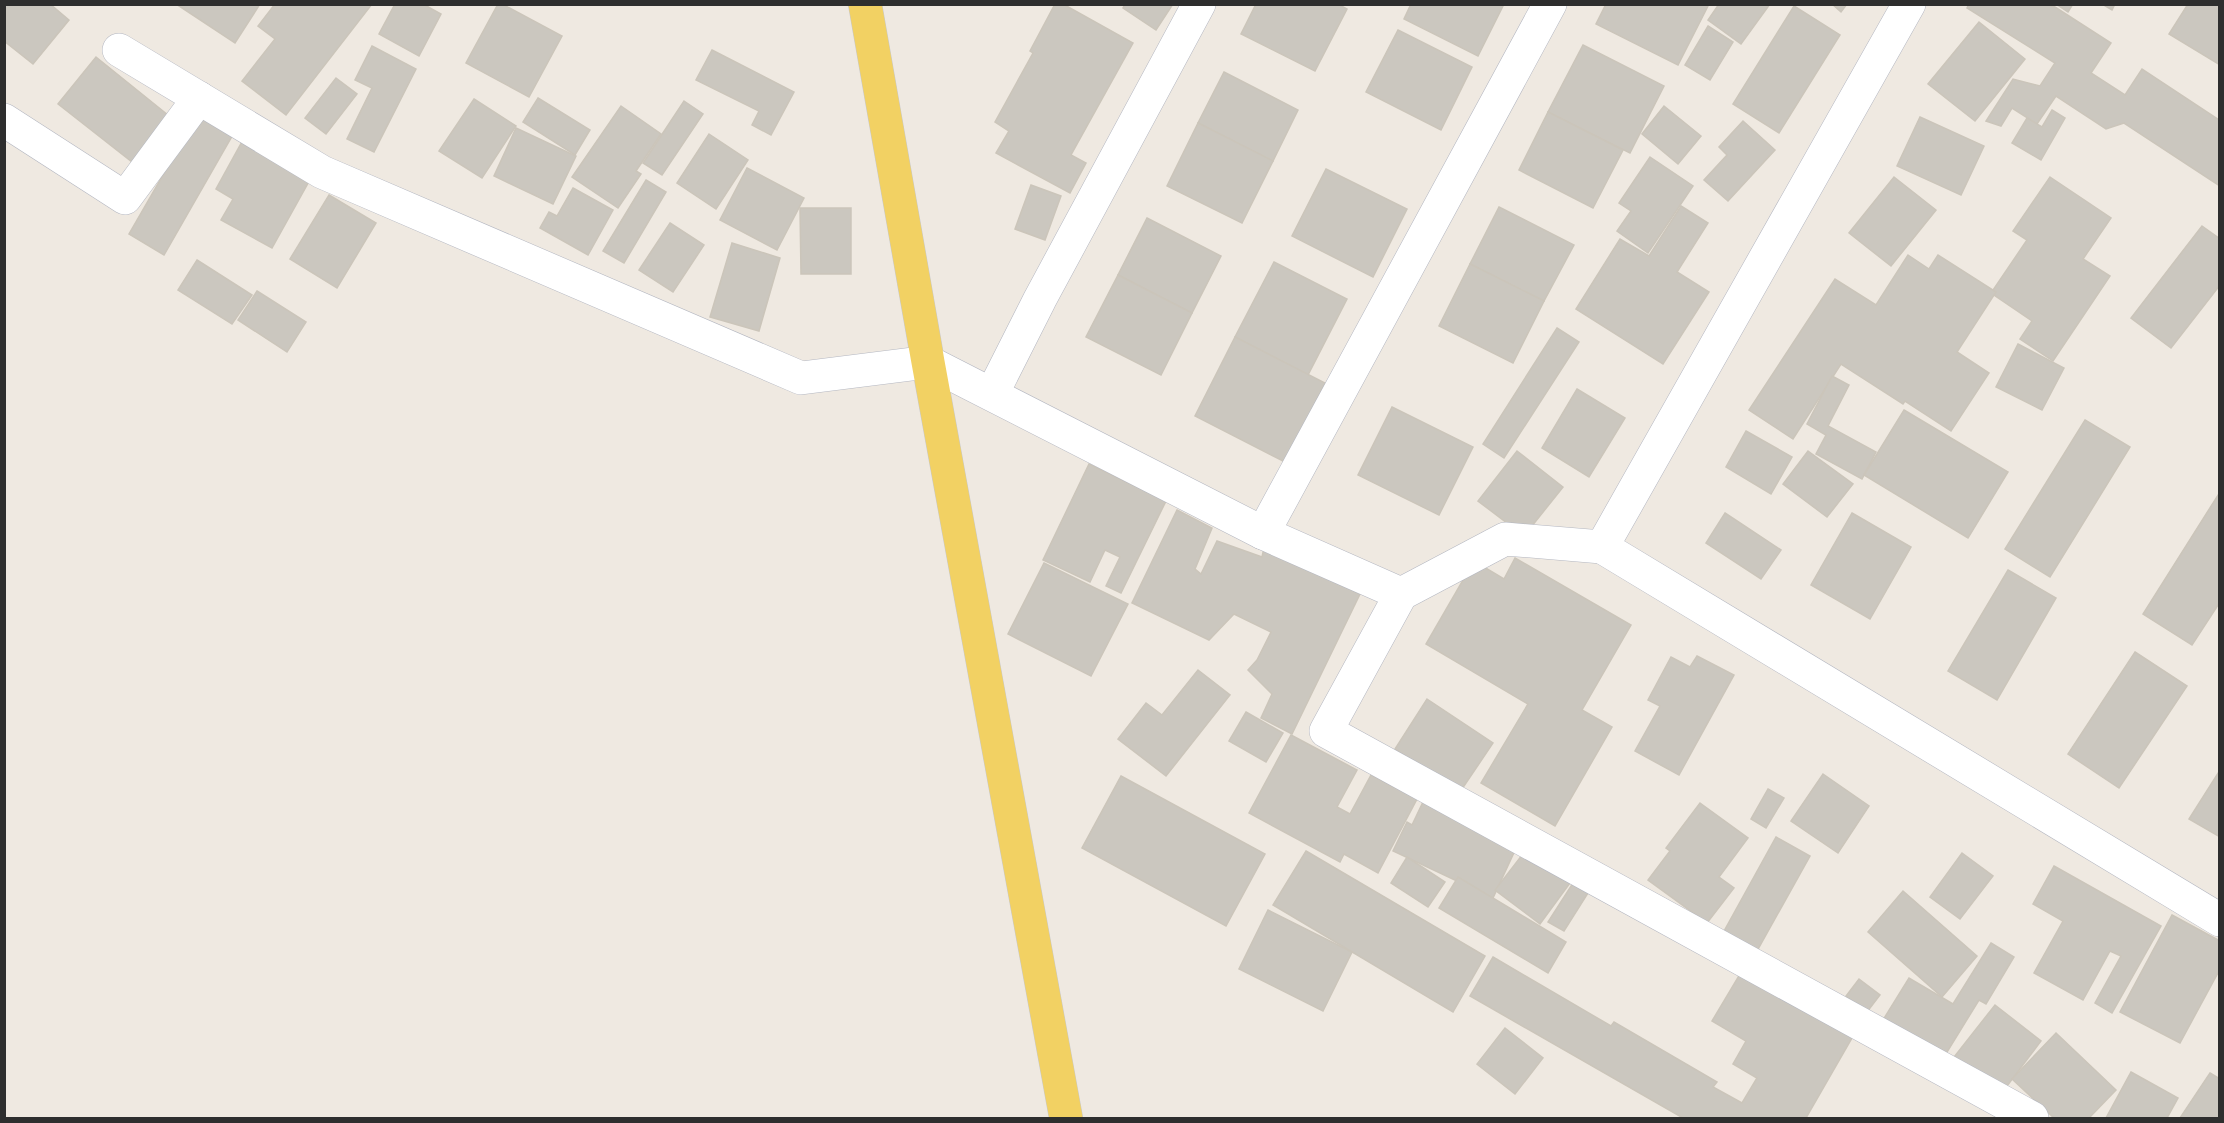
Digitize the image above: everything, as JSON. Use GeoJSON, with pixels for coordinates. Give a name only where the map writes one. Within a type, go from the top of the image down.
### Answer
{"type":"FeatureCollection","features":[{"type":"Feature","properties":{"kind":"main road"},"geometry":{"type":"LineString","coordinates":[[865,4],[1066,1119]]}},
{"type":"Feature","properties":{"kind":"street"},"geometry":{"type":"LineString","coordinates":[[992,394],[1040,299],[1199,4]]}},
{"type":"Feature","properties":{"kind":"street"},"geometry":{"type":"LineString","coordinates":[[1263,533],[1550,4]]}},
{"type":"Feature","properties":{"kind":"street"},"geometry":{"type":"LineString","coordinates":[[1602,547],[1909,4]]}},
{"type":"Feature","properties":{"kind":"street"},"geometry":{"type":"LineString","coordinates":[[119,50],[322,172],[801,378],[928,362],[1263,533],[1401,594]]}},
{"type":"Feature","properties":{"kind":"street"},"geometry":{"type":"LineString","coordinates":[[4,120],[125,198],[200,98]]}},
{"type":"Feature","properties":{"kind":"street"},"geometry":{"type":"LineString","coordinates":[[2032,1119],[1326,731],[1401,594],[1505,539],[1602,547],[2220,920]]}},
{"type":"Feature","properties":{"kind":"building"},"geometry":{"type":"Polygon","coordinates":[[[4,4],[50,4],[69,20],[33,64],[4,41],[4,4]]]}},
{"type":"Feature","properties":{"kind":"building"},"geometry":{"type":"Polygon","coordinates":[[[176,4],[260,4],[235,43],[176,4]]]}},
{"type":"Feature","properties":{"kind":"building"},"geometry":{"type":"Polygon","coordinates":[[[275,4],[372,4],[286,115],[242,81],[275,39],[258,26],[275,4]]]}},
{"type":"Feature","properties":{"kind":"building"},"geometry":{"type":"Polygon","coordinates":[[[395,4],[423,4],[441,14],[419,56],[379,34],[395,4]]]}},
{"type":"Feature","properties":{"kind":"building"},"geometry":{"type":"Polygon","coordinates":[[[498,4],[562,36],[529,97],[466,63],[498,4]]]}},
{"type":"Feature","properties":{"kind":"building"},"geometry":{"type":"Polygon","coordinates":[[[1055,4],[1063,4],[1133,43],[1071,155],[1086,163],[1070,193],[996,153],[1009,131],[995,122],[1033,53],[1030,51],[1055,4]]]}},
{"type":"Feature","properties":{"kind":"building"},"geometry":{"type":"Polygon","coordinates":[[[1125,4],[1173,4],[1156,30],[1123,8],[1125,4]]]}},
{"type":"Feature","properties":{"kind":"building"},"geometry":{"type":"Polygon","coordinates":[[[1256,4],[1338,4],[1347,9],[1315,71],[1241,34],[1256,4]]]}},
{"type":"Feature","properties":{"kind":"building"},"geometry":{"type":"Polygon","coordinates":[[[1411,4],[1504,4],[1478,56],[1404,19],[1411,4]]]}},
{"type":"Feature","properties":{"kind":"building"},"geometry":{"type":"Polygon","coordinates":[[[1606,4],[1709,4],[1678,65],[1596,24],[1606,4]]]}},
{"type":"Feature","properties":{"kind":"building"},"geometry":{"type":"Polygon","coordinates":[[[1719,4],[1770,4],[1741,44],[1708,20],[1719,4]]]}},
{"type":"Feature","properties":{"kind":"building"},"geometry":{"type":"Polygon","coordinates":[[[1832,4],[1847,4],[1841,12],[1832,4]]]}},
{"type":"Feature","properties":{"kind":"building"},"geometry":{"type":"Polygon","coordinates":[[[1969,4],[2046,4],[2055,7],[2111,43],[2091,73],[2125,95],[2142,69],[2219,120],[2220,118],[2220,186],[2124,123],[2106,129],[2056,96],[2037,124],[2012,108],[2001,126],[1986,121],[2013,79],[2040,86],[2055,63],[1967,8],[1969,4]]]}},
{"type":"Feature","properties":{"kind":"building"},"geometry":{"type":"Polygon","coordinates":[[[2056,4],[2073,4],[2068,12],[2056,4]]]}},
{"type":"Feature","properties":{"kind":"building"},"geometry":{"type":"Polygon","coordinates":[[[2102,4],[2115,4],[2112,10],[2102,4]]]}},
{"type":"Feature","properties":{"kind":"building"},"geometry":{"type":"Polygon","coordinates":[[[2188,4],[2220,4],[2220,65],[2169,34],[2188,4]]]}},
{"type":"Feature","properties":{"kind":"building"},"geometry":{"type":"Polygon","coordinates":[[[1794,6],[1840,35],[1779,133],[1733,104],[1794,6]]]}},
{"type":"Feature","properties":{"kind":"building"},"geometry":{"type":"Polygon","coordinates":[[[1979,22],[2025,59],[1975,121],[1928,84],[1979,22]]]}},
{"type":"Feature","properties":{"kind":"building"},"geometry":{"type":"Polygon","coordinates":[[[1708,26],[1733,42],[1710,80],[1685,65],[1708,26]]]}},
{"type":"Feature","properties":{"kind":"building"},"geometry":{"type":"Polygon","coordinates":[[[1398,30],[1472,67],[1441,130],[1366,92],[1398,30]]]}},
{"type":"Feature","properties":{"kind":"building"},"geometry":{"type":"Polygon","coordinates":[[[1583,45],[1664,86],[1630,153],[1548,112],[1583,45]]]}},
{"type":"Feature","properties":{"kind":"building"},"geometry":{"type":"Polygon","coordinates":[[[372,46],[416,69],[374,152],[347,139],[372,88],[355,80],[372,46]]]}},
{"type":"Feature","properties":{"kind":"building"},"geometry":{"type":"Polygon","coordinates":[[[712,50],[794,92],[771,135],[752,125],[759,111],[696,80],[712,50]]]}},
{"type":"Feature","properties":{"kind":"building"},"geometry":{"type":"Polygon","coordinates":[[[96,57],[168,115],[132,162],[58,104],[96,57]]]}},
{"type":"Feature","properties":{"kind":"building"},"geometry":{"type":"Polygon","coordinates":[[[1224,72],[1298,110],[1273,161],[1198,123],[1224,72]]]}},
{"type":"Feature","properties":{"kind":"building"},"geometry":{"type":"Polygon","coordinates":[[[336,78],[357,94],[326,134],[305,118],[336,78]]]}},
{"type":"Feature","properties":{"kind":"building"},"geometry":{"type":"Polygon","coordinates":[[[538,98],[590,130],[575,155],[523,122],[538,98]]]}},
{"type":"Feature","properties":{"kind":"building"},"geometry":{"type":"Polygon","coordinates":[[[474,99],[516,126],[482,178],[439,151],[474,99]]]}},
{"type":"Feature","properties":{"kind":"building"},"geometry":{"type":"Polygon","coordinates":[[[684,101],[703,114],[662,175],[643,163],[684,101]]]}},
{"type":"Feature","properties":{"kind":"building"},"geometry":{"type":"Polygon","coordinates":[[[621,106],[661,134],[636,171],[641,174],[618,208],[572,177],[621,106]]]}},
{"type":"Feature","properties":{"kind":"building"},"geometry":{"type":"Polygon","coordinates":[[[1664,106],[1701,136],[1678,164],[1642,134],[1664,106]]]}},
{"type":"Feature","properties":{"kind":"building"},"geometry":{"type":"Polygon","coordinates":[[[2052,110],[2065,118],[2041,160],[2012,143],[2027,118],[2042,127],[2052,110]]]}},
{"type":"Feature","properties":{"kind":"building"},"geometry":{"type":"Polygon","coordinates":[[[200,111],[235,131],[164,255],[129,234],[200,111]]]}},
{"type":"Feature","properties":{"kind":"building"},"geometry":{"type":"Polygon","coordinates":[[[1548,112],[1623,150],[1593,208],[1519,170],[1548,112]]]}},
{"type":"Feature","properties":{"kind":"building"},"geometry":{"type":"Polygon","coordinates":[[[1920,117],[1984,146],[1961,195],[1897,166],[1920,117]]]}},
{"type":"Feature","properties":{"kind":"building"},"geometry":{"type":"Polygon","coordinates":[[[1743,121],[1775,150],[1728,201],[1704,180],[1727,155],[1719,147],[1743,121]]]}},
{"type":"Feature","properties":{"kind":"building"},"geometry":{"type":"Polygon","coordinates":[[[1198,123],[1273,161],[1242,223],[1167,186],[1198,123]]]}},
{"type":"Feature","properties":{"kind":"building"},"geometry":{"type":"Polygon","coordinates":[[[516,128],[576,156],[553,204],[494,176],[516,128]]]}},
{"type":"Feature","properties":{"kind":"building"},"geometry":{"type":"Polygon","coordinates":[[[709,134],[748,160],[716,209],[677,183],[709,134]]]}},
{"type":"Feature","properties":{"kind":"building"},"geometry":{"type":"Polygon","coordinates":[[[244,138],[312,176],[272,248],[221,220],[233,199],[216,189],[244,138]]]}},
{"type":"Feature","properties":{"kind":"building"},"geometry":{"type":"Polygon","coordinates":[[[1650,157],[1693,186],[1648,253],[1617,231],[1631,211],[1619,203],[1650,157]]]}},
{"type":"Feature","properties":{"kind":"building"},"geometry":{"type":"Polygon","coordinates":[[[747,168],[804,198],[777,250],[720,220],[747,168]]]}},
{"type":"Feature","properties":{"kind":"building"},"geometry":{"type":"Polygon","coordinates":[[[1326,169],[1407,209],[1373,277],[1292,236],[1326,169]]]}},
{"type":"Feature","properties":{"kind":"building"},"geometry":{"type":"Polygon","coordinates":[[[1894,177],[1936,210],[1891,266],[1849,233],[1894,177]]]}},
{"type":"Feature","properties":{"kind":"building"},"geometry":{"type":"Polygon","coordinates":[[[2050,177],[2111,218],[2083,259],[2110,276],[2053,361],[2020,339],[2032,321],[1991,293],[2027,240],[2013,231],[2050,177]]]}},
{"type":"Feature","properties":{"kind":"building"},"geometry":{"type":"Polygon","coordinates":[[[646,180],[666,192],[624,263],[603,251],[646,180]]]}},
{"type":"Feature","properties":{"kind":"building"},"geometry":{"type":"Polygon","coordinates":[[[1031,185],[1061,196],[1045,240],[1015,229],[1031,185]]]}},
{"type":"Feature","properties":{"kind":"building"},"geometry":{"type":"Polygon","coordinates":[[[573,188],[613,210],[588,255],[540,228],[549,212],[557,216],[573,188]]]}},
{"type":"Feature","properties":{"kind":"building"},"geometry":{"type":"Polygon","coordinates":[[[329,195],[376,223],[337,288],[290,259],[329,195]]]}},
{"type":"Feature","properties":{"kind":"building"},"geometry":{"type":"Polygon","coordinates":[[[1681,206],[1708,223],[1677,272],[1709,292],[1663,364],[1576,309],[1620,239],[1649,256],[1681,206]]]}},
{"type":"Feature","properties":{"kind":"building"},"geometry":{"type":"Polygon","coordinates":[[[1499,207],[1574,245],[1544,301],[1470,264],[1499,207]]]}},
{"type":"Feature","properties":{"kind":"building"},"geometry":{"type":"Polygon","coordinates":[[[800,208],[851,208],[851,274],[801,274],[800,208]]]}},
{"type":"Feature","properties":{"kind":"building"},"geometry":{"type":"Polygon","coordinates":[[[1147,218],[1221,256],[1192,313],[1118,275],[1147,218]]]}},
{"type":"Feature","properties":{"kind":"building"},"geometry":{"type":"Polygon","coordinates":[[[670,223],[704,245],[673,292],[639,270],[670,223]]]}},
{"type":"Feature","properties":{"kind":"building"},"geometry":{"type":"Polygon","coordinates":[[[2202,226],[2220,239],[2220,285],[2171,348],[2131,318],[2202,226]]]}},
{"type":"Feature","properties":{"kind":"building"},"geometry":{"type":"Polygon","coordinates":[[[732,243],[780,258],[759,331],[710,317],[732,243]]]}},
{"type":"Feature","properties":{"kind":"building"},"geometry":{"type":"Polygon","coordinates":[[[1908,255],[1929,269],[1938,255],[1996,292],[1957,352],[1989,373],[1951,431],[1905,401],[1903,404],[1841,364],[1793,439],[1749,410],[1835,279],[1876,305],[1908,255]]]}},
{"type":"Feature","properties":{"kind":"building"},"geometry":{"type":"Polygon","coordinates":[[[197,260],[252,295],[232,324],[178,290],[197,260]]]}},
{"type":"Feature","properties":{"kind":"building"},"geometry":{"type":"Polygon","coordinates":[[[1274,262],[1347,299],[1308,375],[1235,337],[1274,262]]]}},
{"type":"Feature","properties":{"kind":"building"},"geometry":{"type":"Polygon","coordinates":[[[1470,264],[1544,301],[1513,363],[1439,326],[1470,264]]]}},
{"type":"Feature","properties":{"kind":"building"},"geometry":{"type":"Polygon","coordinates":[[[1118,275],[1192,313],[1161,375],[1086,337],[1118,275]]]}},
{"type":"Feature","properties":{"kind":"building"},"geometry":{"type":"Polygon","coordinates":[[[257,291],[306,322],[287,352],[238,320],[257,291]]]}},
{"type":"Feature","properties":{"kind":"building"},"geometry":{"type":"Polygon","coordinates":[[[1557,328],[1579,342],[1504,458],[1483,444],[1557,328]]]}},
{"type":"Feature","properties":{"kind":"building"},"geometry":{"type":"Polygon","coordinates":[[[1235,337],[1325,383],[1285,462],[1195,416],[1235,337]]]}},
{"type":"Feature","properties":{"kind":"building"},"geometry":{"type":"Polygon","coordinates":[[[2018,344],[2064,368],[2042,410],[1996,387],[2018,344]]]}},
{"type":"Feature","properties":{"kind":"building"},"geometry":{"type":"Polygon","coordinates":[[[1832,376],[1849,385],[1828,426],[1876,452],[1862,479],[1816,454],[1826,435],[1807,424],[1832,376]]]}},
{"type":"Feature","properties":{"kind":"building"},"geometry":{"type":"Polygon","coordinates":[[[1577,389],[1625,418],[1589,477],[1542,448],[1577,389]]]}},
{"type":"Feature","properties":{"kind":"building"},"geometry":{"type":"Polygon","coordinates":[[[1392,407],[1473,447],[1439,515],[1358,475],[1392,407]]]}},
{"type":"Feature","properties":{"kind":"building"},"geometry":{"type":"Polygon","coordinates":[[[1904,410],[2008,472],[1968,538],[1864,475],[1904,410]]]}},
{"type":"Feature","properties":{"kind":"building"},"geometry":{"type":"Polygon","coordinates":[[[2085,420],[2130,447],[2050,577],[2005,549],[2085,420]]]}},
{"type":"Feature","properties":{"kind":"building"},"geometry":{"type":"Polygon","coordinates":[[[1746,431],[1792,457],[1771,494],[1726,467],[1746,431]]]}},
{"type":"Feature","properties":{"kind":"building"},"geometry":{"type":"Polygon","coordinates":[[[1517,451],[1563,487],[1524,536],[1478,501],[1517,451]]]}},
{"type":"Feature","properties":{"kind":"building"},"geometry":{"type":"Polygon","coordinates":[[[1808,451],[1853,484],[1827,517],[1783,484],[1808,451]]]}},
{"type":"Feature","properties":{"kind":"building"},"geometry":{"type":"Polygon","coordinates":[[[1089,464],[1166,501],[1121,593],[1106,586],[1120,557],[1105,550],[1090,582],[1043,560],[1089,464]]]}},
{"type":"Feature","properties":{"kind":"building"},"geometry":{"type":"Polygon","coordinates":[[[2220,492],[2220,602],[2192,645],[2143,614],[2220,492]]]}},
{"type":"Feature","properties":{"kind":"building"},"geometry":{"type":"Polygon","coordinates":[[[1177,510],[1212,528],[1195,569],[1201,574],[1217,541],[1262,557],[1264,548],[1360,594],[1292,734],[1261,718],[1272,694],[1248,670],[1257,660],[1271,632],[1234,614],[1209,640],[1132,603],[1177,510]]]}},
{"type":"Feature","properties":{"kind":"building"},"geometry":{"type":"Polygon","coordinates":[[[1725,513],[1781,550],[1761,579],[1706,543],[1725,513]]]}},
{"type":"Feature","properties":{"kind":"building"},"geometry":{"type":"Polygon","coordinates":[[[1852,513],[1911,547],[1870,619],[1811,585],[1852,513]]]}},
{"type":"Feature","properties":{"kind":"building"},"geometry":{"type":"Polygon","coordinates":[[[1515,558],[1631,625],[1582,710],[1612,727],[1555,826],[1481,783],[1528,704],[1426,644],[1474,561],[1504,579],[1515,558]]]}},
{"type":"Feature","properties":{"kind":"building"},"geometry":{"type":"Polygon","coordinates":[[[1044,563],[1128,604],[1091,676],[1008,634],[1044,563]]]}},
{"type":"Feature","properties":{"kind":"building"},"geometry":{"type":"Polygon","coordinates":[[[2008,570],[2056,598],[1997,700],[1948,671],[2008,570]]]}},
{"type":"Feature","properties":{"kind":"building"},"geometry":{"type":"Polygon","coordinates":[[[2135,652],[2187,686],[2119,788],[2068,754],[2135,652]]]}},
{"type":"Feature","properties":{"kind":"building"},"geometry":{"type":"Polygon","coordinates":[[[1697,656],[1734,675],[1679,775],[1635,751],[1660,706],[1648,700],[1671,657],[1690,667],[1697,656]]]}},
{"type":"Feature","properties":{"kind":"building"},"geometry":{"type":"Polygon","coordinates":[[[1198,670],[1230,695],[1166,776],[1118,739],[1146,703],[1162,715],[1198,670]]]}},
{"type":"Feature","properties":{"kind":"building"},"geometry":{"type":"Polygon","coordinates":[[[1427,699],[1493,743],[1460,792],[1395,749],[1427,699]]]}},
{"type":"Feature","properties":{"kind":"building"},"geometry":{"type":"Polygon","coordinates":[[[1246,712],[1283,733],[1266,762],[1229,741],[1246,712]]]}},
{"type":"Feature","properties":{"kind":"building"},"geometry":{"type":"Polygon","coordinates":[[[1291,735],[1357,770],[1337,807],[1350,814],[1371,775],[1417,799],[1378,873],[1344,854],[1340,862],[1249,813],[1291,735]]]}},
{"type":"Feature","properties":{"kind":"building"},"geometry":{"type":"Polygon","coordinates":[[[2220,770],[2220,837],[2189,819],[2220,770]]]}},
{"type":"Feature","properties":{"kind":"building"},"geometry":{"type":"Polygon","coordinates":[[[1823,774],[1869,806],[1838,853],[1791,821],[1823,774]]]}},
{"type":"Feature","properties":{"kind":"building"},"geometry":{"type":"Polygon","coordinates":[[[1121,776],[1265,854],[1226,926],[1082,848],[1121,776]]]}},
{"type":"Feature","properties":{"kind":"building"},"geometry":{"type":"Polygon","coordinates":[[[1768,789],[1784,798],[1766,828],[1751,819],[1768,789]]]}},
{"type":"Feature","properties":{"kind":"building"},"geometry":{"type":"Polygon","coordinates":[[[1423,802],[1517,846],[1493,898],[1393,851],[1407,822],[1412,825],[1423,802]]]}},
{"type":"Feature","properties":{"kind":"building"},"geometry":{"type":"Polygon","coordinates":[[[1700,803],[1748,838],[1719,877],[1734,888],[1707,923],[1648,880],[1670,851],[1666,848],[1700,803]]]}},
{"type":"Feature","properties":{"kind":"building"},"geometry":{"type":"Polygon","coordinates":[[[1776,837],[1810,856],[1757,951],[1723,933],[1776,837]]]}},
{"type":"Feature","properties":{"kind":"building"},"geometry":{"type":"Polygon","coordinates":[[[1529,846],[1573,879],[1540,924],[1495,890],[1529,846]]]}},
{"type":"Feature","properties":{"kind":"building"},"geometry":{"type":"Polygon","coordinates":[[[1306,851],[1485,956],[1453,1012],[1273,905],[1306,851]]]}},
{"type":"Feature","properties":{"kind":"building"},"geometry":{"type":"Polygon","coordinates":[[[1962,853],[1993,876],[1960,919],[1930,897],[1962,853]]]}},
{"type":"Feature","properties":{"kind":"building"},"geometry":{"type":"Polygon","coordinates":[[[1407,857],[1445,882],[1428,907],[1391,883],[1407,857]]]}},
{"type":"Feature","properties":{"kind":"building"},"geometry":{"type":"Polygon","coordinates":[[[2054,866],[2161,926],[2112,1013],[2095,1003],[2121,956],[2110,951],[2083,1000],[2034,973],[2063,921],[2033,904],[2054,866]]]}},
{"type":"Feature","properties":{"kind":"building"},"geometry":{"type":"Polygon","coordinates":[[[1458,877],[1566,942],[1548,973],[1439,908],[1458,877]]]}},
{"type":"Feature","properties":{"kind":"building"},"geometry":{"type":"Polygon","coordinates":[[[1573,883],[1588,893],[1564,931],[1548,922],[1573,883]]]}},
{"type":"Feature","properties":{"kind":"building"},"geometry":{"type":"Polygon","coordinates":[[[1903,891],[1977,956],[1942,997],[1868,932],[1903,891]]]}},
{"type":"Feature","properties":{"kind":"building"},"geometry":{"type":"Polygon","coordinates":[[[1268,910],[1352,952],[1323,1011],[1239,969],[1268,910]]]}},
{"type":"Feature","properties":{"kind":"building"},"geometry":{"type":"Polygon","coordinates":[[[2172,915],[2220,941],[2220,969],[2180,1043],[2120,1012],[2172,915]]]}},
{"type":"Feature","properties":{"kind":"building"},"geometry":{"type":"Polygon","coordinates":[[[1991,943],[2014,957],[1986,1004],[1979,1000],[1944,1057],[1883,1020],[1909,978],[1953,1004],[1991,943]]]}},
{"type":"Feature","properties":{"kind":"building"},"geometry":{"type":"Polygon","coordinates":[[[1493,957],[1611,1026],[1614,1022],[1717,1082],[1713,1087],[1742,1103],[1757,1078],[1733,1064],[1746,1041],[1712,1021],[1743,969],[1856,1031],[1806,1118],[1683,1118],[1470,996],[1493,957]]]}},
{"type":"Feature","properties":{"kind":"building"},"geometry":{"type":"Polygon","coordinates":[[[1859,979],[1880,995],[1867,1012],[1846,996],[1859,979]]]}},
{"type":"Feature","properties":{"kind":"building"},"geometry":{"type":"Polygon","coordinates":[[[1995,1005],[2041,1041],[2001,1094],[1954,1057],[1995,1005]]]}},
{"type":"Feature","properties":{"kind":"building"},"geometry":{"type":"Polygon","coordinates":[[[1505,1028],[1543,1058],[1515,1094],[1477,1064],[1505,1028]]]}},
{"type":"Feature","properties":{"kind":"building"},"geometry":{"type":"Polygon","coordinates":[[[2056,1033],[2116,1090],[2089,1118],[2054,1118],[2012,1079],[2056,1033]]]}},
{"type":"Feature","properties":{"kind":"building"},"geometry":{"type":"Polygon","coordinates":[[[2131,1072],[2178,1098],[2167,1118],[2106,1118],[2131,1072]]]}},
{"type":"Feature","properties":{"kind":"building"},"geometry":{"type":"Polygon","coordinates":[[[2210,1073],[2220,1079],[2220,1118],[2180,1118],[2210,1073]]]}}]}
